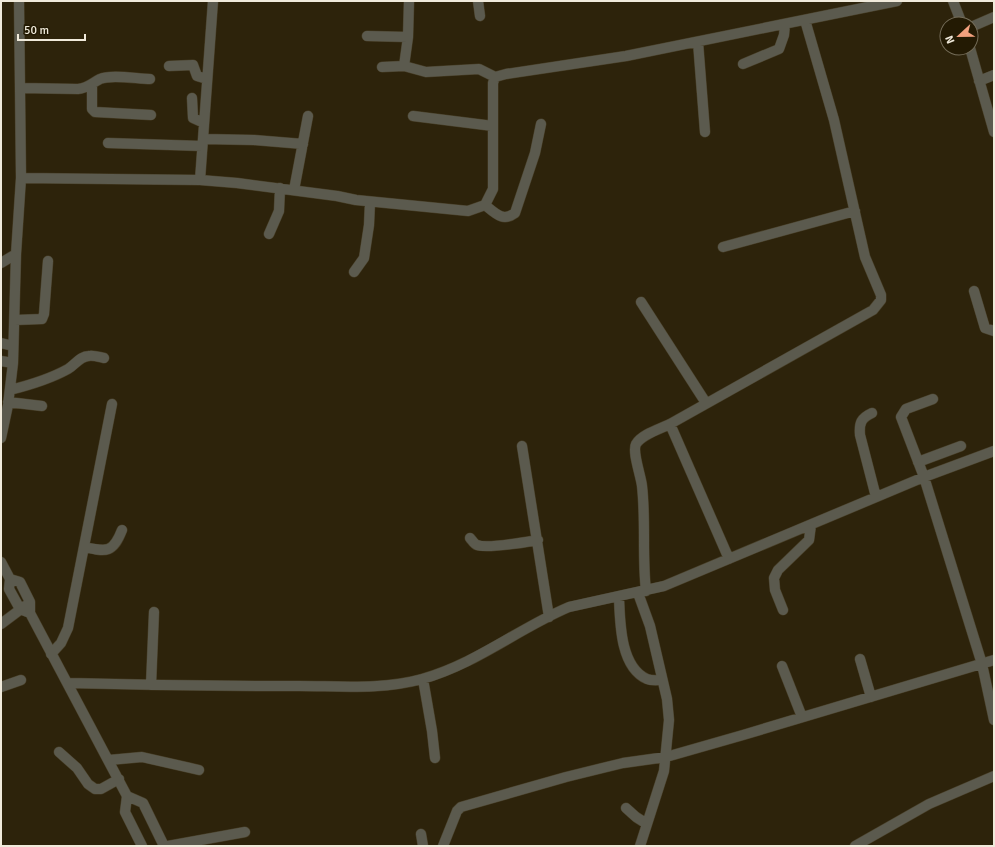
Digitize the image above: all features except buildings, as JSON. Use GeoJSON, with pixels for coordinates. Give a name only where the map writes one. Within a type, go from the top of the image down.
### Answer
{"type":"FeatureCollection","features":[{"type":"Feature","properties":{"kind":"street"},"geometry":{"type":"LineString","coordinates":[[1,438],[10,390],[13,362],[16,254],[21,178],[19,1]]}},
{"type":"Feature","properties":{"kind":"street"},"geometry":{"type":"LineString","coordinates":[[200,180],[213,1]]}},
{"type":"Feature","properties":{"kind":"street"},"geometry":{"type":"LineString","coordinates":[[404,66],[408,37],[409,1]]}},
{"type":"Feature","properties":{"kind":"street"},"geometry":{"type":"LineString","coordinates":[[478,1],[480,16]]}},
{"type":"Feature","properties":{"kind":"street"},"geometry":{"type":"LineString","coordinates":[[382,67],[404,66],[426,72],[479,70],[495,77],[506,74],[626,56],[897,1]]}},
{"type":"Feature","properties":{"kind":"street"},"geometry":{"type":"LineString","coordinates":[[953,1],[959,16]]}},
{"type":"Feature","properties":{"kind":"street"},"geometry":{"type":"LineString","coordinates":[[979,23],[994,16]]}},
{"type":"Feature","properties":{"kind":"street"},"geometry":{"type":"LineString","coordinates":[[640,846],[664,772],[669,720],[662,680],[642,592],[644,498],[634,448],[642,437],[670,424],[879,305],[881,295],[865,257],[834,120],[805,20]]}},
{"type":"Feature","properties":{"kind":"street"},"geometry":{"type":"LineString","coordinates":[[742,64],[779,49],[784,35],[785,24]]}},
{"type":"Feature","properties":{"kind":"street"},"geometry":{"type":"LineString","coordinates":[[367,36],[408,37]]}},
{"type":"Feature","properties":{"kind":"street"},"geometry":{"type":"LineString","coordinates":[[698,42],[705,132]]}},
{"type":"Feature","properties":{"kind":"street"},"geometry":{"type":"LineString","coordinates":[[972,56],[994,132]]}},
{"type":"Feature","properties":{"kind":"street"},"geometry":{"type":"LineString","coordinates":[[169,66],[193,65],[197,76],[207,79]]}},
{"type":"Feature","properties":{"kind":"street"},"geometry":{"type":"LineString","coordinates":[[979,81],[994,75]]}},
{"type":"Feature","properties":{"kind":"street"},"geometry":{"type":"LineString","coordinates":[[20,88],[78,89],[92,85],[100,79],[108,77],[150,79]]}},
{"type":"Feature","properties":{"kind":"street"},"geometry":{"type":"LineString","coordinates":[[21,178],[200,180],[280,188],[370,202],[468,211],[485,205],[493,189],[493,83],[495,77]]}},
{"type":"Feature","properties":{"kind":"street"},"geometry":{"type":"LineString","coordinates":[[92,85],[92,109],[95,112],[151,115]]}},
{"type":"Feature","properties":{"kind":"street"},"geometry":{"type":"LineString","coordinates":[[192,98],[193,118],[198,122],[204,123]]}},
{"type":"Feature","properties":{"kind":"street"},"geometry":{"type":"LineString","coordinates":[[294,190],[308,116]]}},
{"type":"Feature","properties":{"kind":"street"},"geometry":{"type":"LineString","coordinates":[[413,116],[493,126]]}},
{"type":"Feature","properties":{"kind":"street"},"geometry":{"type":"LineString","coordinates":[[485,205],[497,215],[504,218],[516,213],[535,153],[541,124]]}},
{"type":"Feature","properties":{"kind":"street"},"geometry":{"type":"LineString","coordinates":[[108,143],[203,143],[254,140],[303,144]]}},
{"type":"Feature","properties":{"kind":"street"},"geometry":{"type":"LineString","coordinates":[[269,234],[279,210],[280,188]]}},
{"type":"Feature","properties":{"kind":"street"},"geometry":{"type":"LineString","coordinates":[[354,272],[364,258],[369,225],[370,202]]}},
{"type":"Feature","properties":{"kind":"street"},"geometry":{"type":"LineString","coordinates":[[723,247],[855,211]]}},
{"type":"Feature","properties":{"kind":"street"},"geometry":{"type":"LineString","coordinates":[[1,263],[16,254]]}},
{"type":"Feature","properties":{"kind":"street"},"geometry":{"type":"LineString","coordinates":[[15,320],[42,319],[44,314],[48,261]]}},
{"type":"Feature","properties":{"kind":"street"},"geometry":{"type":"LineString","coordinates":[[974,292],[985,328],[994,331]]}},
{"type":"Feature","properties":{"kind":"street"},"geometry":{"type":"LineString","coordinates":[[641,302],[706,403]]}},
{"type":"Feature","properties":{"kind":"street"},"geometry":{"type":"LineString","coordinates":[[1,343],[13,346]]}},
{"type":"Feature","properties":{"kind":"street"},"geometry":{"type":"LineString","coordinates":[[10,390],[45,379],[69,368],[90,355],[104,358]]}},
{"type":"Feature","properties":{"kind":"street"},"geometry":{"type":"LineString","coordinates":[[1,360],[13,362]]}},
{"type":"Feature","properties":{"kind":"street"},"geometry":{"type":"LineString","coordinates":[[933,399],[906,409],[901,417],[924,477],[982,664],[989,678],[994,720]]}},
{"type":"Feature","properties":{"kind":"street"},"geometry":{"type":"LineString","coordinates":[[8,402],[42,406]]}},
{"type":"Feature","properties":{"kind":"street"},"geometry":{"type":"LineString","coordinates":[[51,654],[62,643],[68,628],[112,404]]}},
{"type":"Feature","properties":{"kind":"street"},"geometry":{"type":"LineString","coordinates":[[872,413],[864,417],[860,425],[860,435],[876,497]]}},
{"type":"Feature","properties":{"kind":"street"},"geometry":{"type":"LineString","coordinates":[[670,424],[729,559]]}},
{"type":"Feature","properties":{"kind":"street"},"geometry":{"type":"LineString","coordinates":[[522,446],[549,617]]}},
{"type":"Feature","properties":{"kind":"street"},"geometry":{"type":"LineString","coordinates":[[918,462],[961,446]]}},
{"type":"Feature","properties":{"kind":"street"},"geometry":{"type":"LineString","coordinates":[[68,683],[339,686],[399,683],[423,679],[491,650],[569,607],[664,586],[924,477],[994,451]]}},
{"type":"Feature","properties":{"kind":"street"},"geometry":{"type":"LineString","coordinates":[[783,610],[775,590],[774,578],[778,570],[809,540],[811,525]]}},
{"type":"Feature","properties":{"kind":"street"},"geometry":{"type":"LineString","coordinates":[[84,547],[103,551],[109,549],[116,544],[122,530]]}},
{"type":"Feature","properties":{"kind":"street"},"geometry":{"type":"LineString","coordinates":[[470,538],[477,545],[486,546],[519,544],[538,540]]}},
{"type":"Feature","properties":{"kind":"street"},"geometry":{"type":"LineString","coordinates":[[1,562],[10,579],[9,589],[20,609],[30,613]]}},
{"type":"Feature","properties":{"kind":"street"},"geometry":{"type":"LineString","coordinates":[[10,579],[20,582],[30,602],[30,613],[119,779],[127,796],[125,812],[142,846]]}},
{"type":"Feature","properties":{"kind":"street"},"geometry":{"type":"LineString","coordinates":[[619,597],[620,625],[623,643],[633,666],[640,675],[649,680],[662,680]]}},
{"type":"Feature","properties":{"kind":"street"},"geometry":{"type":"LineString","coordinates":[[1,624],[30,602]]}},
{"type":"Feature","properties":{"kind":"street"},"geometry":{"type":"LineString","coordinates":[[151,685],[154,612]]}},
{"type":"Feature","properties":{"kind":"street"},"geometry":{"type":"LineString","coordinates":[[860,659],[871,697]]}},
{"type":"Feature","properties":{"kind":"street"},"geometry":{"type":"LineString","coordinates":[[443,846],[457,811],[461,808],[623,763],[666,757],[994,660]]}},
{"type":"Feature","properties":{"kind":"street"},"geometry":{"type":"LineString","coordinates":[[782,666],[802,717]]}},
{"type":"Feature","properties":{"kind":"street"},"geometry":{"type":"LineString","coordinates":[[423,679],[435,758]]}},
{"type":"Feature","properties":{"kind":"street"},"geometry":{"type":"LineString","coordinates":[[1,687],[21,680]]}},
{"type":"Feature","properties":{"kind":"street"},"geometry":{"type":"LineString","coordinates":[[59,752],[77,768],[88,784],[95,789],[101,789],[119,779]]}},
{"type":"Feature","properties":{"kind":"street"},"geometry":{"type":"LineString","coordinates":[[109,760],[142,756],[199,770]]}},
{"type":"Feature","properties":{"kind":"street"},"geometry":{"type":"LineString","coordinates":[[855,846],[929,804],[994,776]]}},
{"type":"Feature","properties":{"kind":"street"},"geometry":{"type":"LineString","coordinates":[[127,796],[143,803],[164,846]]}},
{"type":"Feature","properties":{"kind":"street"},"geometry":{"type":"LineString","coordinates":[[626,808],[647,824]]}},
{"type":"Feature","properties":{"kind":"street"},"geometry":{"type":"LineString","coordinates":[[168,846],[183,845],[245,832]]}},
{"type":"Feature","properties":{"kind":"street"},"geometry":{"type":"LineString","coordinates":[[421,834],[423,846]]}}]}
